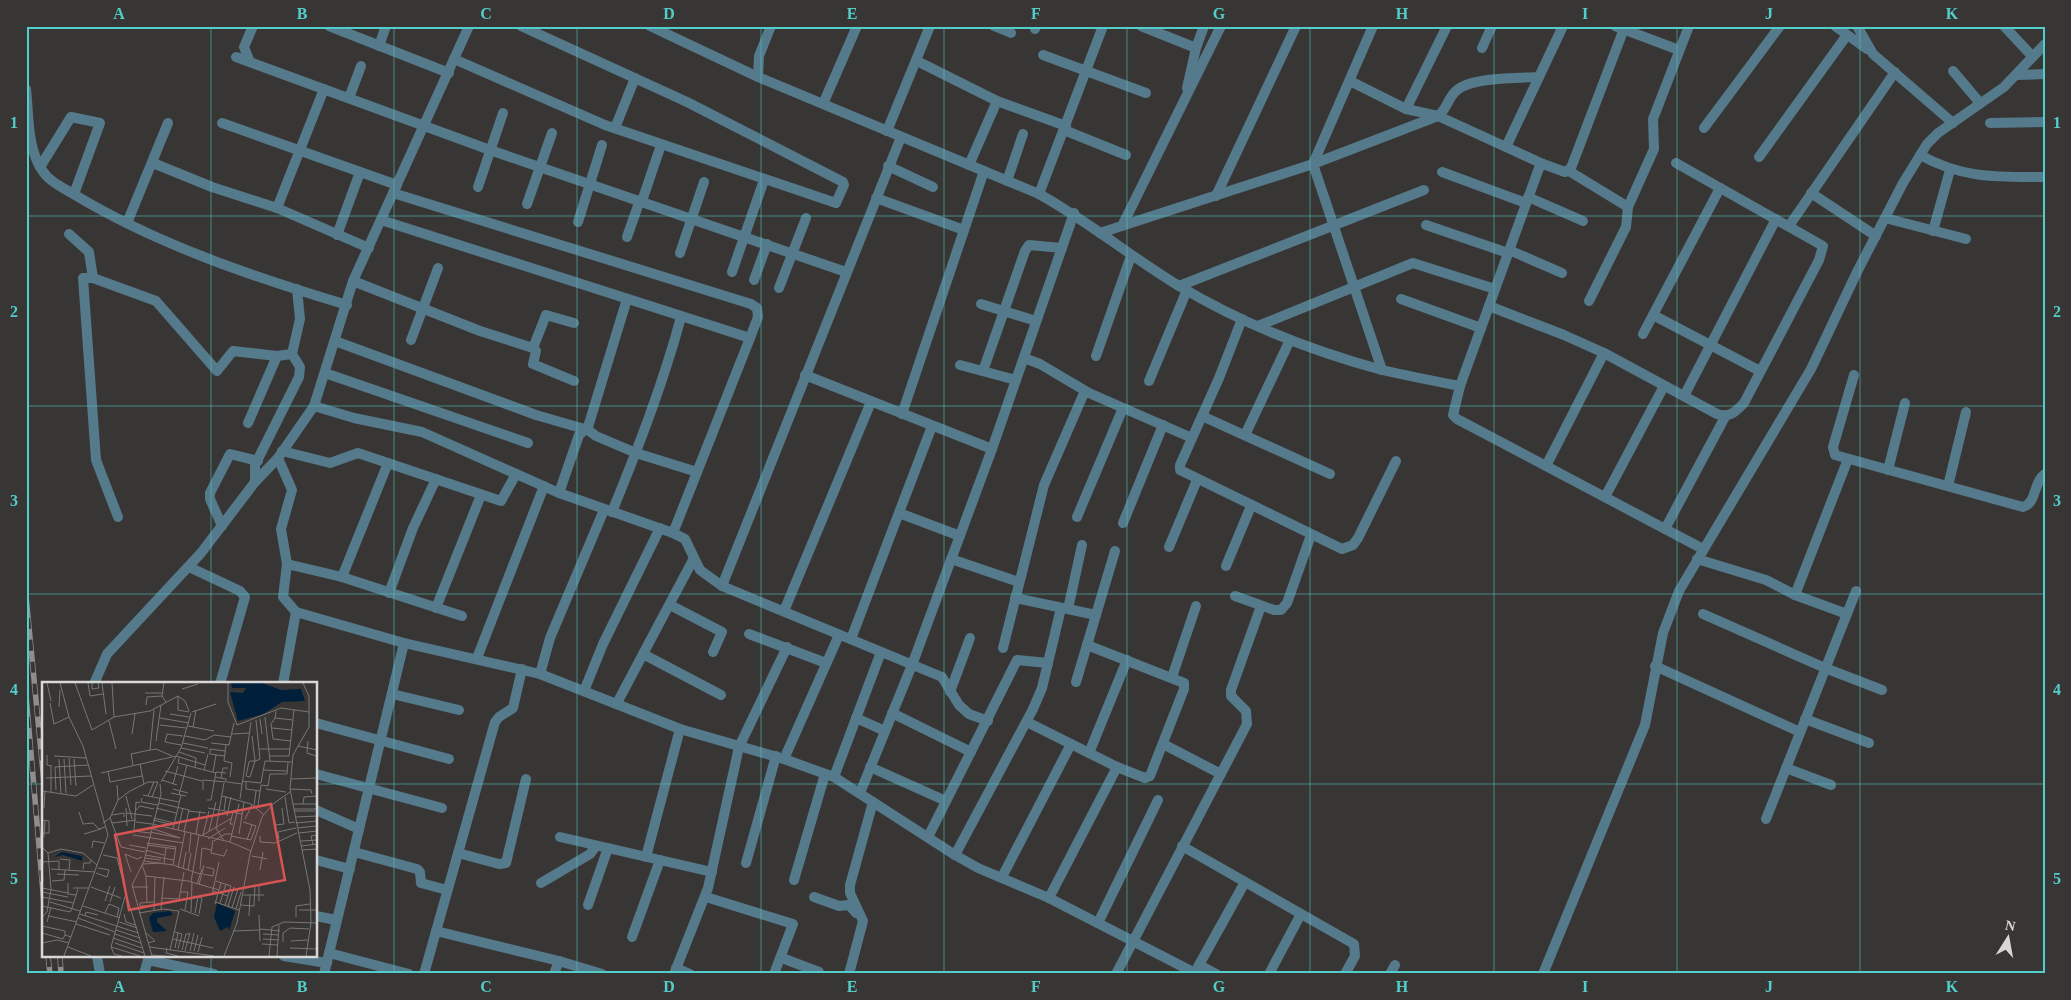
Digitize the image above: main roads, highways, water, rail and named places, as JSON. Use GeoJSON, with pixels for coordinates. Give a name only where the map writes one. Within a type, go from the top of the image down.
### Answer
{"type":"FeatureCollection","features":[{"type":"Feature","properties":{"kind":"railway"},"geometry":{"type":"LineString","coordinates":[[26,596],[42,762]]}},
{"type":"Feature","properties":{"kind":"railway"},"geometry":{"type":"LineString","coordinates":[[26,695],[42,881]]}},
{"type":"Feature","properties":{"kind":"railway"},"geometry":{"type":"LineString","coordinates":[[48,958],[50,974]]}},
{"type":"Feature","properties":{"kind":"railway"},"geometry":{"type":"LineString","coordinates":[[60,958],[61,974]]}}]}
